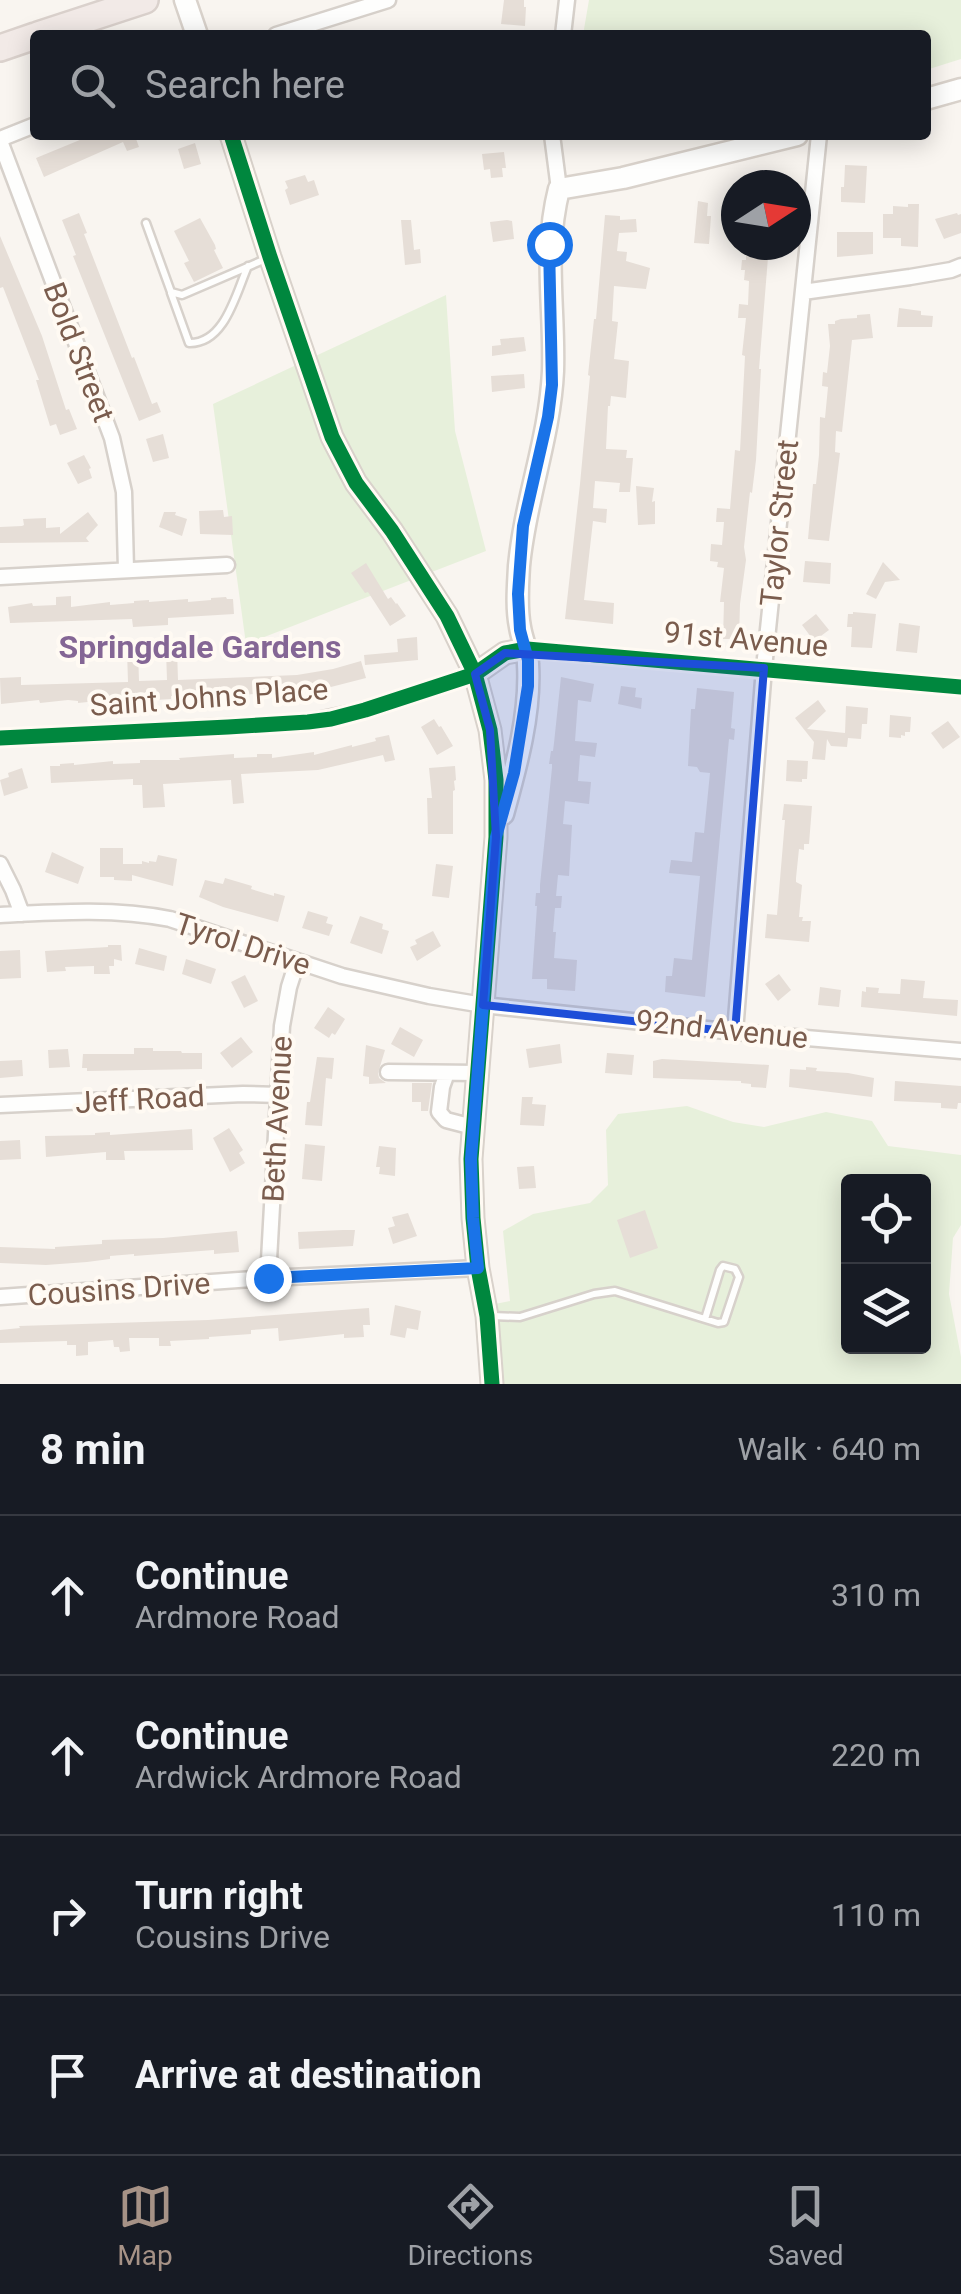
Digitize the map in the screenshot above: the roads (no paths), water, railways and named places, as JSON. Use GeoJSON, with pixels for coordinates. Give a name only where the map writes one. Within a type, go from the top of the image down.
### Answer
{"type":"FeatureCollection","features":[{"type":"Feature","properties":{"kind":"highway"},"geometry":{"type":"LineString","coordinates":[[54,30],[145,0]]}},
{"type":"Feature","properties":{"kind":"highway"},"geometry":{"type":"LineString","coordinates":[[0,48],[30,38]]}},
{"type":"Feature","properties":{"kind":"street"},"geometry":{"type":"LineString","coordinates":[[185,0],[196,30]]}},
{"type":"Feature","properties":{"kind":"street"},"geometry":{"type":"LineString","coordinates":[[292,30],[388,0]]}},
{"type":"Feature","properties":{"kind":"street"},"geometry":{"type":"LineString","coordinates":[[564,30],[567,0]]}},
{"type":"Feature","properties":{"kind":"street"},"geometry":{"type":"LineString","coordinates":[[931,98],[961,89]]}},
{"type":"Feature","properties":{"kind":"street"},"geometry":{"type":"LineString","coordinates":[[0,140],[30,127]]}},
{"type":"Feature","properties":{"kind":"street","name":"Bold Street"},"geometry":{"type":"LineString","coordinates":[[0,140],[112,438],[124,492],[126,569]]}},
{"type":"Feature","properties":{"kind":"street"},"geometry":{"type":"LineString","coordinates":[[233,140],[337,448],[436,597],[475,674],[494,751],[496,837],[471,1188],[492,1384]]}},
{"type":"Feature","properties":{"kind":"street"},"geometry":{"type":"LineString","coordinates":[[496,837],[514,773],[526,707],[528,671],[518,615],[518,580],[523,526],[552,385],[549,244],[559,188],[553,140]]}},
{"type":"Feature","properties":{"kind":"street"},"geometry":{"type":"LineString","coordinates":[[559,188],[624,178],[777,140]]}},
{"type":"Feature","properties":{"kind":"street","name":"Taylor Street"},"geometry":{"type":"LineString","coordinates":[[734,1032],[764,668],[818,140]]}},
{"type":"Feature","properties":{"kind":"street"},"geometry":{"type":"LineString","coordinates":[[802,292],[961,266]]}},
{"type":"Feature","properties":{"kind":"street"},"geometry":{"type":"LineString","coordinates":[[0,577],[227,565]]}},
{"type":"Feature","properties":{"kind":"street"},"geometry":{"type":"LineString","coordinates":[[475,674],[505,653],[526,649]]}},
{"type":"Feature","properties":{"kind":"street","name":"91st Avenue"},"geometry":{"type":"LineString","coordinates":[[526,649],[961,686]]}},
{"type":"Feature","properties":{"kind":"street","name":"Saint Johns Place"},"geometry":{"type":"LineString","coordinates":[[0,738],[308,722],[348,715],[475,674]]}},
{"type":"Feature","properties":{"kind":"street"},"geometry":{"type":"LineString","coordinates":[[0,864],[22,914]]}},
{"type":"Feature","properties":{"kind":"street","name":"Tyrol Drive"},"geometry":{"type":"LineString","coordinates":[[0,914],[145,914],[390,988],[483,1004]]}},
{"type":"Feature","properties":{"kind":"street","name":"Beth Avenue"},"geometry":{"type":"LineString","coordinates":[[268,1278],[282,1026],[298,962]]}},
{"type":"Feature","properties":{"kind":"street","name":"92nd Avenue"},"geometry":{"type":"LineString","coordinates":[[483,1004],[734,1032],[961,1050]]}},
{"type":"Feature","properties":{"kind":"street"},"geometry":{"type":"LineString","coordinates":[[388,1072],[478,1073]]}},
{"type":"Feature","properties":{"kind":"street"},"geometry":{"type":"LineString","coordinates":[[447,1072],[440,1112],[446,1120],[473,1127]]}},
{"type":"Feature","properties":{"kind":"street","name":"Jeff Road"},"geometry":{"type":"LineString","coordinates":[[0,1105],[279,1094]]}},
{"type":"Feature","properties":{"kind":"street","name":"Cousins Drive"},"geometry":{"type":"LineString","coordinates":[[0,1297],[478,1268]]}},
{"type":"Feature","properties":{"kind":"lane"},"geometry":{"type":"LineString","coordinates":[[146,223],[189,343],[199,343],[220,328],[248,266]]}},
{"type":"Feature","properties":{"kind":"lane"},"geometry":{"type":"LineString","coordinates":[[171,292],[182,295],[270,257]]}},
{"type":"Feature","properties":{"kind":"lane"},"geometry":{"type":"LineString","coordinates":[[487,1316],[520,1316],[614,1291],[718,1323],[724,1322],[739,1278],[735,1270],[724,1266],[720,1270],[706,1319]]}},
{"type":"Feature","properties":{"kind":"district","name":"Springdale Gardens"},"geometry":{"type":"Point","coordinates":[200,647]}}]}
